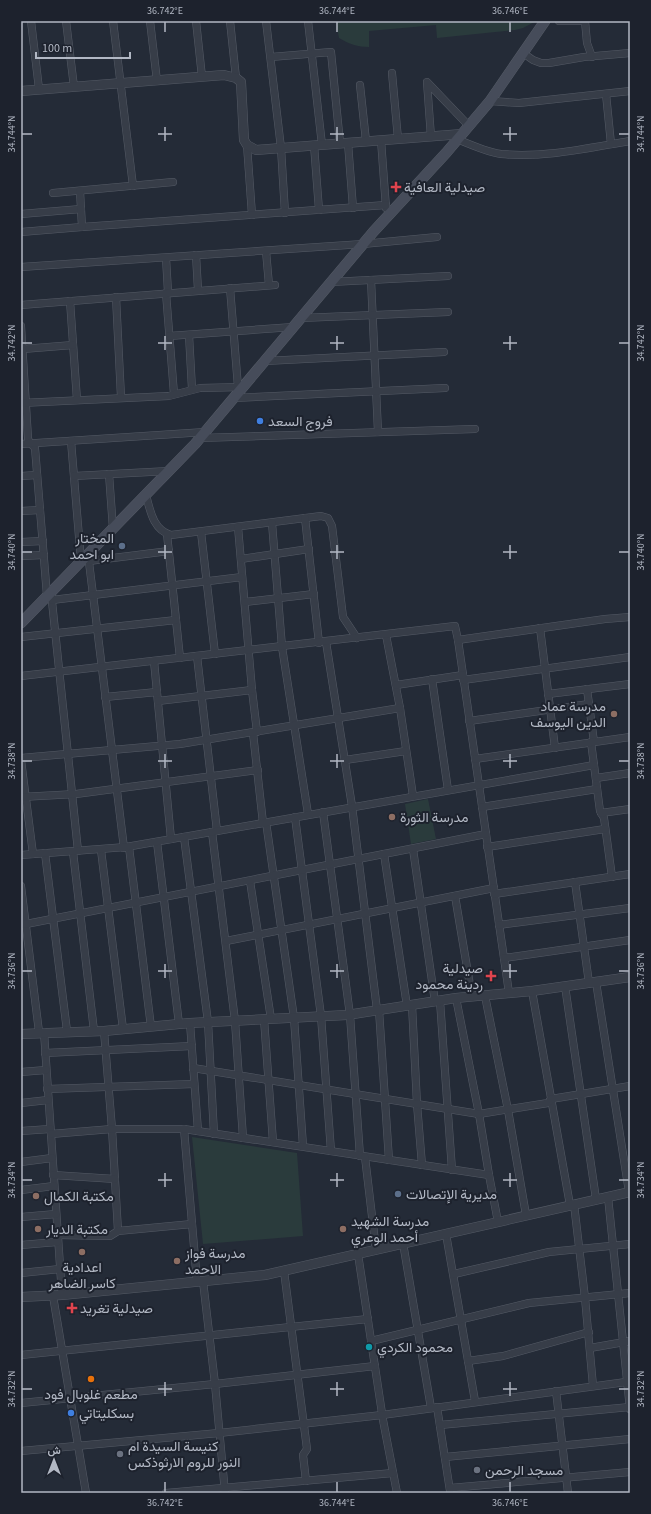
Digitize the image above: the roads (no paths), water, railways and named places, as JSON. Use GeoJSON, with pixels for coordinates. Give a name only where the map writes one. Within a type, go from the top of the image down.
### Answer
{"type":"FeatureCollection","features":[{"type":"Feature","properties":{"kind":"main road"},"geometry":{"type":"LineString","coordinates":[[21,623],[86,559],[203,435],[234,398],[240,387],[265,361],[363,244],[460,137],[490,101],[545,21]]}},
{"type":"Feature","properties":{"kind":"street"},"geometry":{"type":"LineString","coordinates":[[31,21],[39,90]]}},
{"type":"Feature","properties":{"kind":"street"},"geometry":{"type":"LineString","coordinates":[[66,21],[74,87]]}},
{"type":"Feature","properties":{"kind":"street"},"geometry":{"type":"LineString","coordinates":[[113,21],[133,186]]}},
{"type":"Feature","properties":{"kind":"street"},"geometry":{"type":"LineString","coordinates":[[150,21],[157,81]]}},
{"type":"Feature","properties":{"kind":"street"},"geometry":{"type":"LineString","coordinates":[[196,21],[202,77]]}},
{"type":"Feature","properties":{"kind":"street"},"geometry":{"type":"LineString","coordinates":[[230,21],[236,78]]}},
{"type":"Feature","properties":{"kind":"street"},"geometry":{"type":"LineString","coordinates":[[266,21],[281,148],[285,212]]}},
{"type":"Feature","properties":{"kind":"street"},"geometry":{"type":"LineString","coordinates":[[308,21],[312,54],[318,145],[319,210]]}},
{"type":"Feature","properties":{"kind":"street"},"geometry":{"type":"LineString","coordinates":[[559,21],[584,21],[587,43],[592,56]]}},
{"type":"Feature","properties":{"kind":"street"},"geometry":{"type":"LineString","coordinates":[[270,57],[331,52],[353,208]]}},
{"type":"Feature","properties":{"kind":"street"},"geometry":{"type":"LineString","coordinates":[[523,53],[533,60],[541,63],[592,56],[630,53]]}},
{"type":"Feature","properties":{"kind":"street"},"geometry":{"type":"LineString","coordinates":[[392,73],[398,139]]}},
{"type":"Feature","properties":{"kind":"street"},"geometry":{"type":"LineString","coordinates":[[21,91],[224,75],[236,78],[241,82],[244,135],[247,145],[252,215]]}},
{"type":"Feature","properties":{"kind":"street"},"geometry":{"type":"LineString","coordinates":[[431,137],[427,82],[469,126]]}},
{"type":"Feature","properties":{"kind":"street"},"geometry":{"type":"LineString","coordinates":[[360,85],[366,141]]}},
{"type":"Feature","properties":{"kind":"street"},"geometry":{"type":"LineString","coordinates":[[490,101],[519,103],[630,91]]}},
{"type":"Feature","properties":{"kind":"street"},"geometry":{"type":"LineString","coordinates":[[606,94],[611,144]]}},
{"type":"Feature","properties":{"kind":"street"},"geometry":{"type":"LineString","coordinates":[[247,145],[256,150],[381,140],[460,137],[500,154],[560,153],[630,141]]}},
{"type":"Feature","properties":{"kind":"street"},"geometry":{"type":"LineString","coordinates":[[381,140],[387,217]]}},
{"type":"Feature","properties":{"kind":"street"},"geometry":{"type":"LineString","coordinates":[[53,193],[173,182]]}},
{"type":"Feature","properties":{"kind":"street"},"geometry":{"type":"LineString","coordinates":[[80,191],[82,228]]}},
{"type":"Feature","properties":{"kind":"street"},"geometry":{"type":"LineString","coordinates":[[21,232],[386,205]]}},
{"type":"Feature","properties":{"kind":"street"},"geometry":{"type":"LineString","coordinates":[[21,214],[81,210]]}},
{"type":"Feature","properties":{"kind":"street"},"geometry":{"type":"LineString","coordinates":[[21,267],[266,251],[437,237]]}},
{"type":"Feature","properties":{"kind":"street"},"geometry":{"type":"LineString","coordinates":[[21,305],[167,292],[272,285],[266,251]]}},
{"type":"Feature","properties":{"kind":"street"},"geometry":{"type":"LineString","coordinates":[[196,255],[198,290]]}},
{"type":"Feature","properties":{"kind":"street"},"geometry":{"type":"LineString","coordinates":[[166,258],[169,336],[174,394]]}},
{"type":"Feature","properties":{"kind":"street"},"geometry":{"type":"LineString","coordinates":[[331,282],[448,276]]}},
{"type":"Feature","properties":{"kind":"street"},"geometry":{"type":"LineString","coordinates":[[371,280],[378,432]]}},
{"type":"Feature","properties":{"kind":"street"},"geometry":{"type":"LineString","coordinates":[[23,403],[121,397],[169,396],[192,389],[240,387],[230,288]]}},
{"type":"Feature","properties":{"kind":"street"},"geometry":{"type":"LineString","coordinates":[[116,297],[121,397]]}},
{"type":"Feature","properties":{"kind":"street"},"geometry":{"type":"LineString","coordinates":[[70,301],[76,400]]}},
{"type":"Feature","properties":{"kind":"street"},"geometry":{"type":"LineString","coordinates":[[301,318],[448,312]]}},
{"type":"Feature","properties":{"kind":"street"},"geometry":{"type":"LineString","coordinates":[[21,326],[23,349],[23,403],[28,438],[30,443],[35,448],[44,555],[55,633],[72,794],[80,914],[99,1031],[105,1050],[109,1087],[118,1231]]}},
{"type":"Feature","properties":{"kind":"street"},"geometry":{"type":"LineString","coordinates":[[169,336],[293,327]]}},
{"type":"Feature","properties":{"kind":"street"},"geometry":{"type":"LineString","coordinates":[[189,335],[192,389]]}},
{"type":"Feature","properties":{"kind":"street"},"geometry":{"type":"LineString","coordinates":[[23,349],[73,345]]}},
{"type":"Feature","properties":{"kind":"street"},"geometry":{"type":"LineString","coordinates":[[265,361],[444,352]]}},
{"type":"Feature","properties":{"kind":"street"},"geometry":{"type":"LineString","coordinates":[[234,398],[445,388]]}},
{"type":"Feature","properties":{"kind":"street"},"geometry":{"type":"LineString","coordinates":[[21,444],[203,435],[475,429]]}},
{"type":"Feature","properties":{"kind":"street"},"geometry":{"type":"LineString","coordinates":[[71,441],[74,476],[86,559],[93,595],[116,788],[136,903],[151,1026]]}},
{"type":"Feature","properties":{"kind":"street"},"geometry":{"type":"LineString","coordinates":[[74,476],[169,471]]}},
{"type":"Feature","properties":{"kind":"street"},"geometry":{"type":"LineString","coordinates":[[109,474],[113,529]]}},
{"type":"Feature","properties":{"kind":"street"},"geometry":{"type":"LineString","coordinates":[[21,476],[37,475]]}},
{"type":"Feature","properties":{"kind":"street"},"geometry":{"type":"LineString","coordinates":[[146,495],[154,521],[160,529],[170,535],[305,518],[328,518],[332,526],[343,617],[357,638]]}},
{"type":"Feature","properties":{"kind":"street"},"geometry":{"type":"LineString","coordinates":[[21,511],[40,510]]}},
{"type":"Feature","properties":{"kind":"street"},"geometry":{"type":"LineString","coordinates":[[305,518],[314,594],[322,642],[338,718],[352,806],[378,1010],[389,1160]]}},
{"type":"Feature","properties":{"kind":"street"},"geometry":{"type":"LineString","coordinates":[[272,522],[282,647],[308,814]]}},
{"type":"Feature","properties":{"kind":"street"},"geometry":{"type":"LineString","coordinates":[[238,527],[258,770],[294,1018],[303,1146]]}},
{"type":"Feature","properties":{"kind":"street"},"geometry":{"type":"LineString","coordinates":[[201,532],[215,654]]}},
{"type":"Feature","properties":{"kind":"street"},"geometry":{"type":"LineString","coordinates":[[167,534],[180,658]]}},
{"type":"Feature","properties":{"kind":"street"},"geometry":{"type":"LineString","coordinates":[[21,542],[43,542]]}},
{"type":"Feature","properties":{"kind":"street"},"geometry":{"type":"LineString","coordinates":[[241,558],[309,549]]}},
{"type":"Feature","properties":{"kind":"street"},"geometry":{"type":"LineString","coordinates":[[86,559],[169,551]]}},
{"type":"Feature","properties":{"kind":"street"},"geometry":{"type":"LineString","coordinates":[[21,556],[44,555]]}},
{"type":"Feature","properties":{"kind":"street"},"geometry":{"type":"LineString","coordinates":[[50,596],[93,595],[242,576]]}},
{"type":"Feature","properties":{"kind":"street"},"geometry":{"type":"LineString","coordinates":[[244,602],[314,594]]}},
{"type":"Feature","properties":{"kind":"street"},"geometry":{"type":"LineString","coordinates":[[458,640],[611,618],[630,617]]}},
{"type":"Feature","properties":{"kind":"street"},"geometry":{"type":"LineString","coordinates":[[21,637],[176,620]]}},
{"type":"Feature","properties":{"kind":"street"},"geometry":{"type":"LineString","coordinates":[[21,676],[455,626],[509,993]]}},
{"type":"Feature","properties":{"kind":"street"},"geometry":{"type":"LineString","coordinates":[[540,628],[556,748]]}},
{"type":"Feature","properties":{"kind":"street"},"geometry":{"type":"LineString","coordinates":[[386,635],[396,684],[413,796]]}},
{"type":"Feature","properties":{"kind":"street"},"geometry":{"type":"LineString","coordinates":[[197,656],[211,776],[219,887],[235,1021],[243,1138]]}},
{"type":"Feature","properties":{"kind":"street"},"geometry":{"type":"LineString","coordinates":[[396,684],[630,657]]}},
{"type":"Feature","properties":{"kind":"street"},"geometry":{"type":"LineString","coordinates":[[154,661],[171,839]]}},
{"type":"Feature","properties":{"kind":"street"},"geometry":{"type":"LineString","coordinates":[[432,679],[448,790]]}},
{"type":"Feature","properties":{"kind":"street"},"geometry":{"type":"LineString","coordinates":[[548,694],[630,684]]}},
{"type":"Feature","properties":{"kind":"street"},"geometry":{"type":"LineString","coordinates":[[587,689],[597,789],[601,813],[604,818],[612,877]]}},
{"type":"Feature","properties":{"kind":"street"},"geometry":{"type":"LineString","coordinates":[[158,701],[252,690]]}},
{"type":"Feature","properties":{"kind":"street"},"geometry":{"type":"LineString","coordinates":[[105,697],[157,692]]}},
{"type":"Feature","properties":{"kind":"street"},"geometry":{"type":"LineString","coordinates":[[469,721],[589,704]]}},
{"type":"Feature","properties":{"kind":"street"},"geometry":{"type":"LineString","coordinates":[[33,854],[23,797],[21,759],[162,746],[207,740],[400,708]]}},
{"type":"Feature","properties":{"kind":"street"},"geometry":{"type":"LineString","coordinates":[[475,759],[630,737]]}},
{"type":"Feature","properties":{"kind":"street"},"geometry":{"type":"LineString","coordinates":[[345,760],[406,750]]}},
{"type":"Feature","properties":{"kind":"street"},"geometry":{"type":"LineString","coordinates":[[21,855],[101,850],[158,842],[352,806],[594,764]]}},
{"type":"Feature","properties":{"kind":"street"},"geometry":{"type":"LineString","coordinates":[[23,797],[72,794],[258,770]]}},
{"type":"Feature","properties":{"kind":"street"},"geometry":{"type":"LineString","coordinates":[[596,778],[630,773]]}},
{"type":"Feature","properties":{"kind":"street"},"geometry":{"type":"LineString","coordinates":[[482,807],[597,789]]}},
{"type":"Feature","properties":{"kind":"street"},"geometry":{"type":"LineString","coordinates":[[601,813],[630,809]]}},
{"type":"Feature","properties":{"kind":"street"},"geometry":{"type":"LineString","coordinates":[[323,812],[350,1014],[356,1094],[376,1250]]}},
{"type":"Feature","properties":{"kind":"street"},"geometry":{"type":"LineString","coordinates":[[295,817],[321,1016],[331,1151]]}},
{"type":"Feature","properties":{"kind":"street"},"geometry":{"type":"LineString","coordinates":[[487,847],[605,829]]}},
{"type":"Feature","properties":{"kind":"street"},"geometry":{"type":"LineString","coordinates":[[23,925],[486,834]]}},
{"type":"Feature","properties":{"kind":"street"},"geometry":{"type":"LineString","coordinates":[[184,837],[208,1022],[214,1134]]}},
{"type":"Feature","properties":{"kind":"street"},"geometry":{"type":"LineString","coordinates":[[158,842],[179,1024]]}},
{"type":"Feature","properties":{"kind":"street"},"geometry":{"type":"LineString","coordinates":[[413,849],[438,1001],[452,1170]]}},
{"type":"Feature","properties":{"kind":"street"},"geometry":{"type":"LineString","coordinates":[[101,850],[123,1029]]}},
{"type":"Feature","properties":{"kind":"street"},"geometry":{"type":"LineString","coordinates":[[45,854],[67,1032]]}},
{"type":"Feature","properties":{"kind":"street"},"geometry":{"type":"LineString","coordinates":[[384,854],[409,1006],[422,1165]]}},
{"type":"Feature","properties":{"kind":"street"},"geometry":{"type":"LineString","coordinates":[[226,941],[455,896],[630,874]]}},
{"type":"Feature","properties":{"kind":"street"},"geometry":{"type":"LineString","coordinates":[[250,881],[268,1019],[269,1080],[274,1142]]}},
{"type":"Feature","properties":{"kind":"street"},"geometry":{"type":"LineString","coordinates":[[21,1297],[57,1295],[265,1275],[629,1192],[613,1089],[593,982],[584,947],[575,882]]}},
{"type":"Feature","properties":{"kind":"street"},"geometry":{"type":"LineString","coordinates":[[21,886],[23,925],[45,1053],[60,1269],[57,1295],[62,1351],[86,1493]]}},
{"type":"Feature","properties":{"kind":"street"},"geometry":{"type":"LineString","coordinates":[[455,896],[472,997]]}},
{"type":"Feature","properties":{"kind":"street"},"geometry":{"type":"LineString","coordinates":[[499,925],[630,908]]}},
{"type":"Feature","properties":{"kind":"street"},"geometry":{"type":"LineString","coordinates":[[504,958],[630,940]]}},
{"type":"Feature","properties":{"kind":"street"},"geometry":{"type":"LineString","coordinates":[[21,1034],[99,1031],[190,1023],[350,1014],[456,998],[532,991],[630,977]]}},
{"type":"Feature","properties":{"kind":"street"},"geometry":{"type":"LineString","coordinates":[[565,986],[596,1199]]}},
{"type":"Feature","properties":{"kind":"street"},"geometry":{"type":"LineString","coordinates":[[532,991],[580,1248],[593,1386]]}},
{"type":"Feature","properties":{"kind":"street"},"geometry":{"type":"LineString","coordinates":[[485,996],[508,1110],[526,1215]]}},
{"type":"Feature","properties":{"kind":"street"},"geometry":{"type":"LineString","coordinates":[[456,998],[479,1114],[498,1222]]}},
{"type":"Feature","properties":{"kind":"street"},"geometry":{"type":"LineString","coordinates":[[190,1023],[198,1131]]}},
{"type":"Feature","properties":{"kind":"street"},"geometry":{"type":"LineString","coordinates":[[45,1053],[192,1046]]}},
{"type":"Feature","properties":{"kind":"street"},"geometry":{"type":"LineString","coordinates":[[193,1068],[479,1114],[548,1103],[551,1099],[630,1086]]}},
{"type":"Feature","properties":{"kind":"street"},"geometry":{"type":"LineString","coordinates":[[21,1072],[46,1070]]}},
{"type":"Feature","properties":{"kind":"street"},"geometry":{"type":"LineString","coordinates":[[47,1089],[194,1084]]}},
{"type":"Feature","properties":{"kind":"street"},"geometry":{"type":"LineString","coordinates":[[21,1103],[48,1100]]}},
{"type":"Feature","properties":{"kind":"street"},"geometry":{"type":"LineString","coordinates":[[21,1131],[51,1132],[112,1129],[184,1129],[490,1175]]}},
{"type":"Feature","properties":{"kind":"street"},"geometry":{"type":"LineString","coordinates":[[184,1129],[192,1224],[215,1384],[224,1490]]}},
{"type":"Feature","properties":{"kind":"street"},"geometry":{"type":"LineString","coordinates":[[21,1162],[52,1158]]}},
{"type":"Feature","properties":{"kind":"street"},"geometry":{"type":"LineString","coordinates":[[54,1175],[115,1179]]}},
{"type":"Feature","properties":{"kind":"street"},"geometry":{"type":"LineString","coordinates":[[21,1190],[54,1186]]}},
{"type":"Feature","properties":{"kind":"street"},"geometry":{"type":"LineString","coordinates":[[440,1425],[630,1408],[626,1382],[608,1197]]}},
{"type":"Feature","properties":{"kind":"street"},"geometry":{"type":"LineString","coordinates":[[21,1217],[56,1214]]}},
{"type":"Feature","properties":{"kind":"street"},"geometry":{"type":"LineString","coordinates":[[21,1246],[57,1238],[110,1236],[118,1231],[192,1224]]}},
{"type":"Feature","properties":{"kind":"street"},"geometry":{"type":"LineString","coordinates":[[446,1234],[475,1401]]}},
{"type":"Feature","properties":{"kind":"street"},"geometry":{"type":"LineString","coordinates":[[403,1243],[418,1330],[434,1407],[440,1425],[450,1491],[566,1477],[630,1472]]}},
{"type":"Feature","properties":{"kind":"street"},"geometry":{"type":"LineString","coordinates":[[454,1274],[549,1252],[630,1244]]}},
{"type":"Feature","properties":{"kind":"street"},"geometry":{"type":"LineString","coordinates":[[358,1254],[382,1414],[397,1493]]}},
{"type":"Feature","properties":{"kind":"street"},"geometry":{"type":"LineString","coordinates":[[21,1272],[60,1269]]}},
{"type":"Feature","properties":{"kind":"street"},"geometry":{"type":"LineString","coordinates":[[284,1271],[307,1449],[303,1455],[306,1480]]}},
{"type":"Feature","properties":{"kind":"street"},"geometry":{"type":"LineString","coordinates":[[371,1341],[528,1303],[630,1293]]}},
{"type":"Feature","properties":{"kind":"street"},"geometry":{"type":"LineString","coordinates":[[21,1355],[368,1319]]}},
{"type":"Feature","properties":{"kind":"street"},"geometry":{"type":"LineString","coordinates":[[468,1361],[503,1356],[589,1332]]}},
{"type":"Feature","properties":{"kind":"street"},"geometry":{"type":"LineString","coordinates":[[590,1348],[630,1341]]}},
{"type":"Feature","properties":{"kind":"street"},"geometry":{"type":"LineString","coordinates":[[21,1403],[215,1384],[375,1366]]}},
{"type":"Feature","properties":{"kind":"street"},"geometry":{"type":"LineString","coordinates":[[21,1451],[220,1433],[382,1414],[626,1382]]}},
{"type":"Feature","properties":{"kind":"street"},"geometry":{"type":"LineString","coordinates":[[556,1391],[568,1493]]}},
{"type":"Feature","properties":{"kind":"street"},"geometry":{"type":"LineString","coordinates":[[445,1457],[630,1440]]}},
{"type":"Feature","properties":{"kind":"street"},"geometry":{"type":"LineString","coordinates":[[166,1493],[224,1490],[306,1480],[393,1473]]}},
{"type":"Feature","properties":{"kind":"place","name":"صيدلية العافية"},"geometry":{"type":"Point","coordinates":[396,187]}},
{"type":"Feature","properties":{"kind":"place","name":"فروج السعد"},"geometry":{"type":"Point","coordinates":[260,421]}},
{"type":"Feature","properties":{"kind":"place","name":"المختار ابو احمد"},"geometry":{"type":"Point","coordinates":[122,546]}},
{"type":"Feature","properties":{"kind":"place","name":"مدرسة عماد الدين اليوسف"},"geometry":{"type":"Point","coordinates":[614,714]}},
{"type":"Feature","properties":{"kind":"place","name":"مدرسة الثورة"},"geometry":{"type":"Point","coordinates":[392,817]}},
{"type":"Feature","properties":{"kind":"place","name":"صيدلية ردينة محمود"},"geometry":{"type":"Point","coordinates":[491,976]}},
{"type":"Feature","properties":{"kind":"place","name":"مديرية الإتصالات"},"geometry":{"type":"Point","coordinates":[398,1194]}},
{"type":"Feature","properties":{"kind":"place","name":"مكتبة الكمال"},"geometry":{"type":"Point","coordinates":[36,1196]}},
{"type":"Feature","properties":{"kind":"place","name":"مكتبة الديار"},"geometry":{"type":"Point","coordinates":[38,1229]}},
{"type":"Feature","properties":{"kind":"place","name":"مدرسة الشهيد أحمد الوعري"},"geometry":{"type":"Point","coordinates":[343,1229]}},
{"type":"Feature","properties":{"kind":"place","name":"اعدادية كاسر الضاهر"},"geometry":{"type":"Point","coordinates":[82,1252]}},
{"type":"Feature","properties":{"kind":"place","name":"مدرسة فواز الاحمد"},"geometry":{"type":"Point","coordinates":[177,1261]}},
{"type":"Feature","properties":{"kind":"place","name":"صيدلية تغريد"},"geometry":{"type":"Point","coordinates":[72,1308]}},
{"type":"Feature","properties":{"kind":"place","name":"محمود الكردي"},"geometry":{"type":"Point","coordinates":[369,1347]}},
{"type":"Feature","properties":{"kind":"place","name":"مطعم غلوبال فود"},"geometry":{"type":"Point","coordinates":[91,1379]}},
{"type":"Feature","properties":{"kind":"place","name":"بسكليتاتي"},"geometry":{"type":"Point","coordinates":[71,1413]}},
{"type":"Feature","properties":{"kind":"place","name":"كنيسة السيدة ام النور للروم الارثوذكس"},"geometry":{"type":"Point","coordinates":[120,1454]}},
{"type":"Feature","properties":{"kind":"place","name":"مسجد الرحمن"},"geometry":{"type":"Point","coordinates":[477,1470]}}]}
